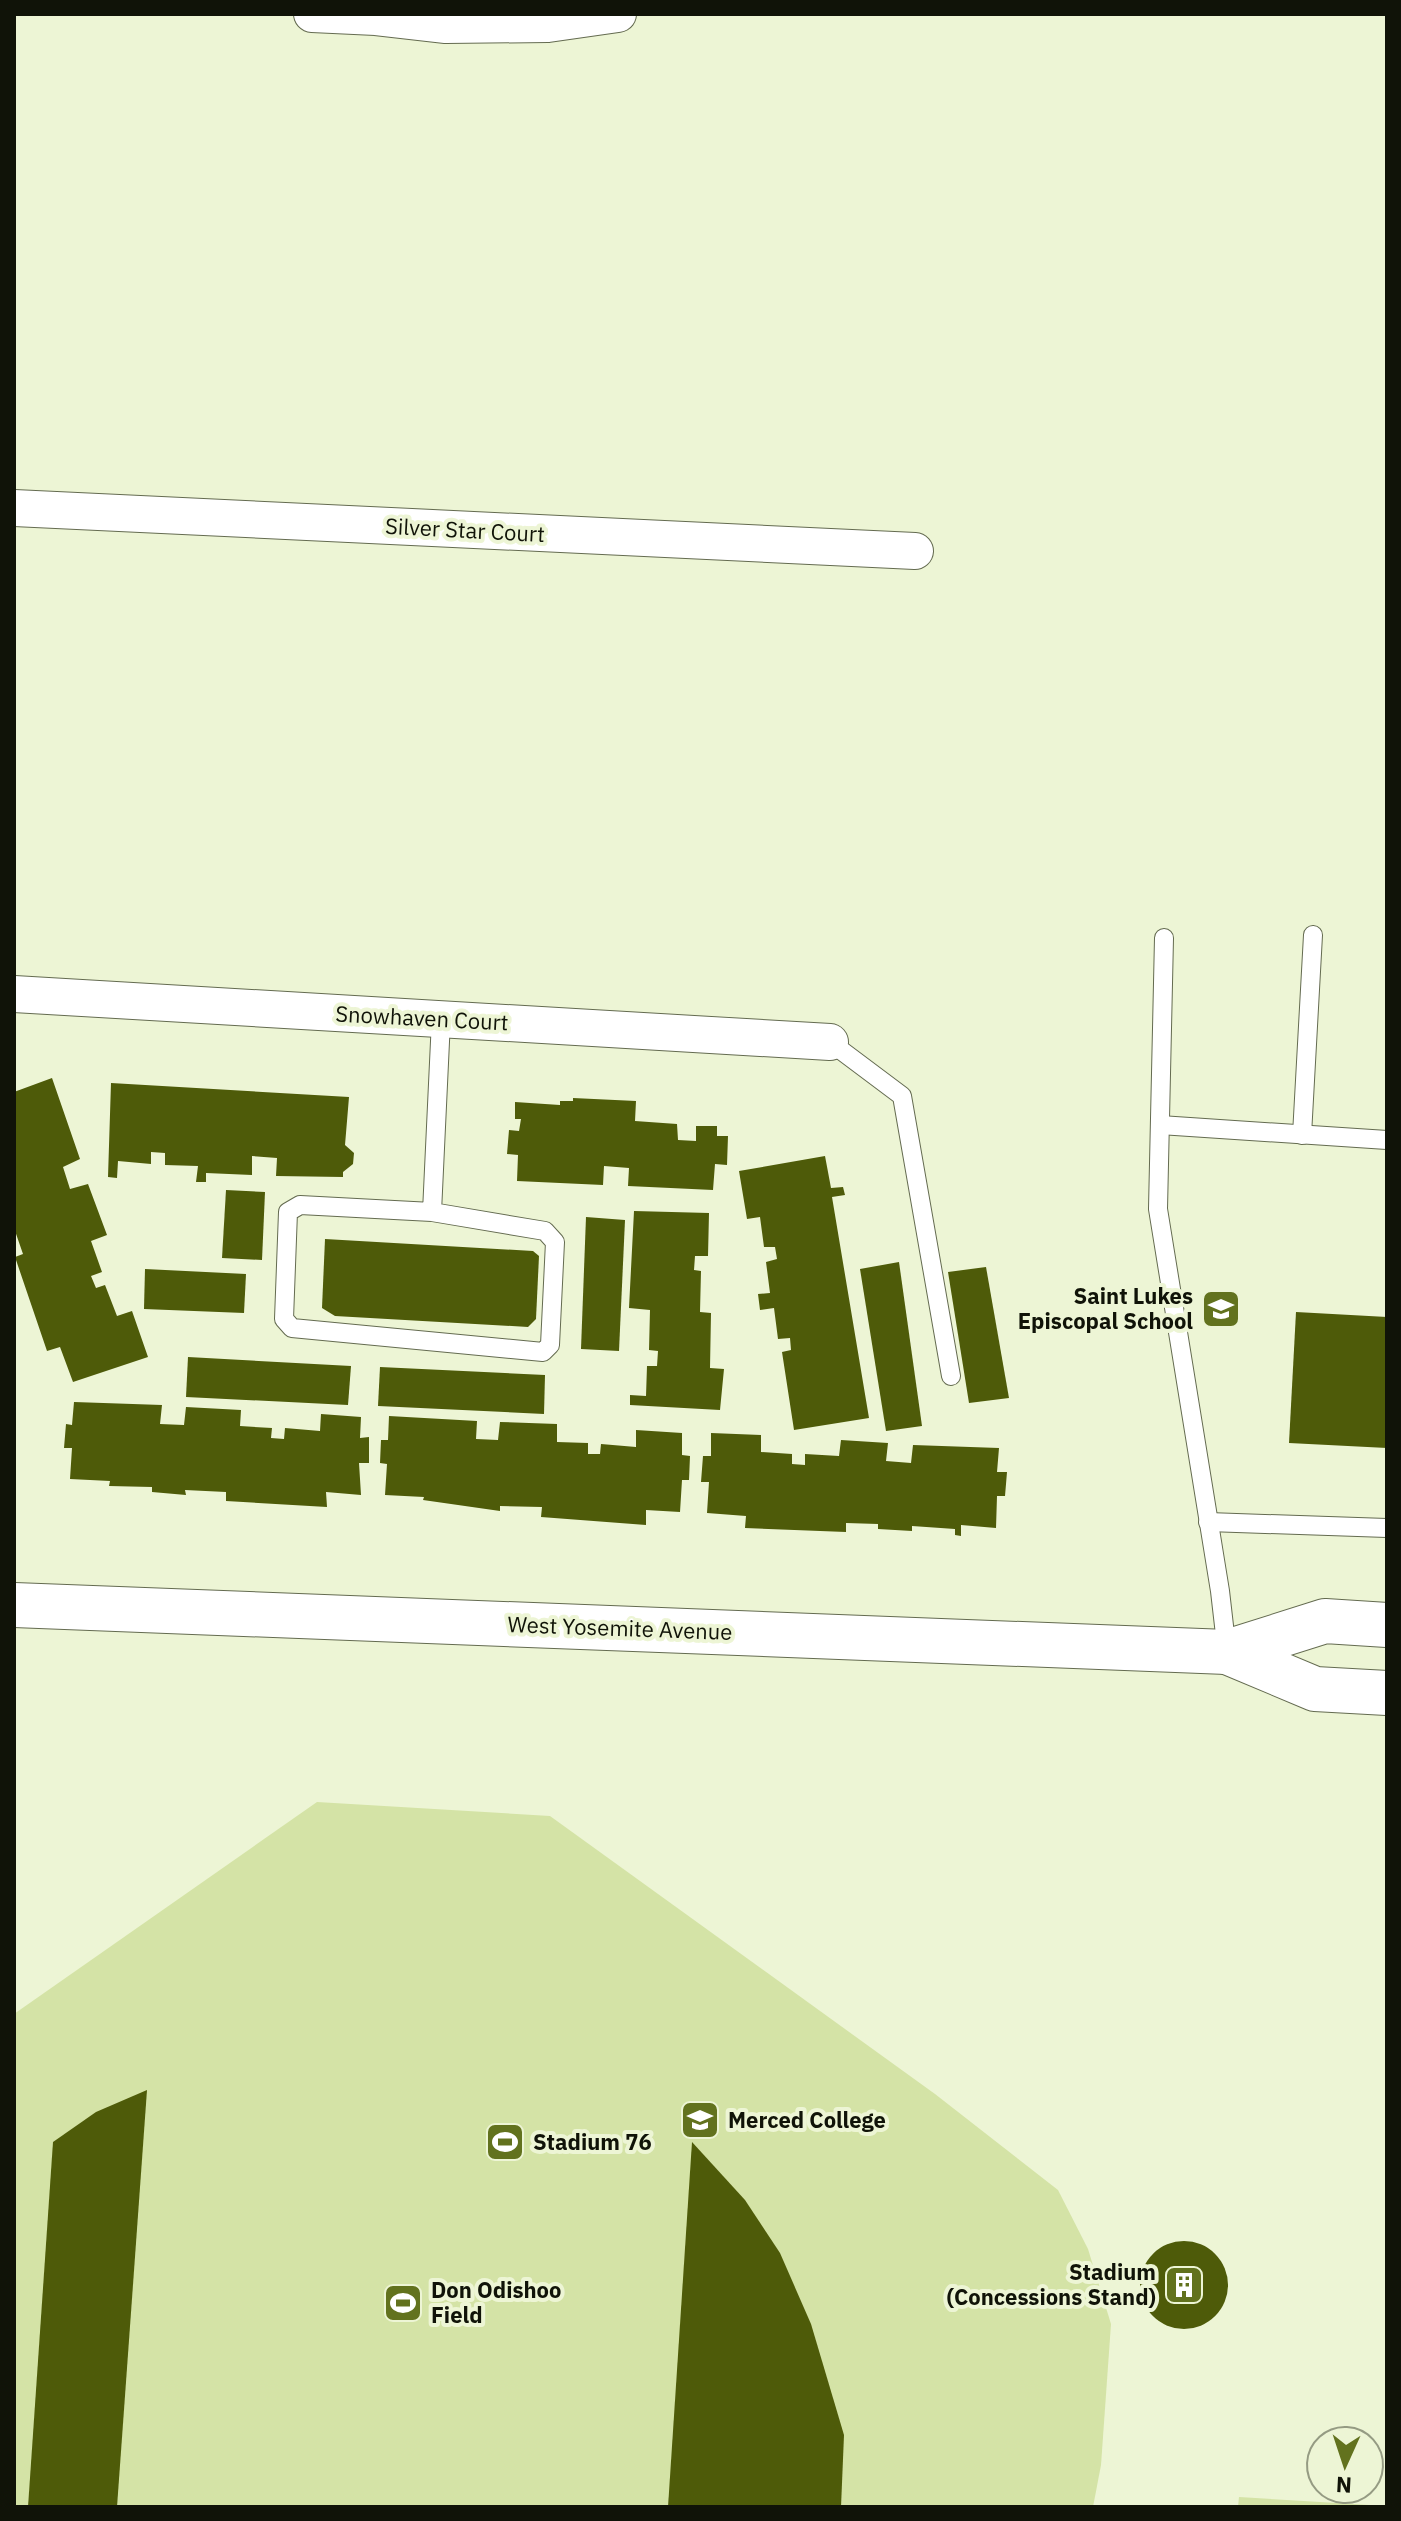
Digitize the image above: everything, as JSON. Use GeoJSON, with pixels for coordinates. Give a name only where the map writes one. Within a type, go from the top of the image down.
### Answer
{"type":"FeatureCollection","features":[{"type":"Feature","properties":{"kind":"main road","name":"West Yosemite Avenue"},"geometry":{"type":"LineString","coordinates":[[14,1605],[1227,1652],[1325,1621],[1387,1625]]}},
{"type":"Feature","properties":{"kind":"main road","name":"West Yosemite Avenue"},"geometry":{"type":"LineString","coordinates":[[1227,1652],[1315,1689],[1387,1693]]}},
{"type":"Feature","properties":{"kind":"street"},"geometry":{"type":"LineString","coordinates":[[312,14],[376,16],[446,25],[548,24],[618,14]]}},
{"type":"Feature","properties":{"kind":"street","name":"Silver Star Court"},"geometry":{"type":"LineString","coordinates":[[14,508],[915,551]]}},
{"type":"Feature","properties":{"kind":"street","name":"Snowhaven Court"},"geometry":{"type":"LineString","coordinates":[[14,994],[830,1042]]}},
{"type":"Feature","properties":{"kind":"lane"},"geometry":{"type":"LineString","coordinates":[[1302,1135],[1313,935]]}},
{"type":"Feature","properties":{"kind":"lane"},"geometry":{"type":"LineString","coordinates":[[1164,938],[1158,1209],[1227,1652]]}},
{"type":"Feature","properties":{"kind":"lane"},"geometry":{"type":"LineString","coordinates":[[432,1212],[441,1020]]}},
{"type":"Feature","properties":{"kind":"lane"},"geometry":{"type":"LineString","coordinates":[[830,1042],[902,1096],[951,1376]]}},
{"type":"Feature","properties":{"kind":"lane"},"geometry":{"type":"LineString","coordinates":[[1160,1125],[1387,1140]]}},
{"type":"Feature","properties":{"kind":"lane"},"geometry":{"type":"LineString","coordinates":[[300,1205],[432,1212],[545,1231],[555,1242],[550,1345],[543,1352],[292,1328],[284,1319],[288,1212],[300,1205]]}},
{"type":"Feature","properties":{"kind":"lane"},"geometry":{"type":"LineString","coordinates":[[1208,1522],[1387,1528]]}},
{"type":"Feature","properties":{"kind":"green space","name":"Stadium 76"},"geometry":{"type":"Polygon","coordinates":[[[317,1802],[550,1816],[935,2094],[1058,2190],[1088,2249],[1111,2324],[1101,2465],[1093,2507],[14,2507],[14,2014],[317,1802]]]}},
{"type":"Feature","properties":{"kind":"green space"},"geometry":{"type":"Polygon","coordinates":[[[1239,2497],[1305,2501],[1305,2505],[1387,2506],[1387,2507],[1238,2507],[1239,2497]]]}},
{"type":"Feature","properties":{"kind":"building"},"geometry":{"type":"Polygon","coordinates":[[[52,1078],[80,1159],[63,1167],[70,1189],[88,1184],[107,1235],[91,1241],[102,1272],[91,1276],[96,1288],[105,1285],[117,1316],[132,1311],[148,1357],[73,1382],[60,1347],[47,1351],[15,1257],[23,1254],[14,1228],[14,1092],[52,1078]]]}},
{"type":"Feature","properties":{"kind":"building"},"geometry":{"type":"Polygon","coordinates":[[[111,1083],[349,1097],[345,1145],[354,1153],[353,1164],[343,1172],[343,1177],[276,1176],[277,1158],[252,1156],[252,1175],[206,1173],[206,1182],[196,1182],[198,1166],[165,1165],[165,1153],[151,1152],[151,1164],[118,1161],[117,1178],[108,1177],[111,1083]]]}},
{"type":"Feature","properties":{"kind":"building"},"geometry":{"type":"Polygon","coordinates":[[[573,1098],[636,1101],[635,1121],[677,1124],[678,1140],[696,1141],[696,1126],[717,1126],[717,1136],[728,1136],[727,1165],[715,1164],[713,1190],[628,1186],[629,1168],[604,1166],[603,1185],[517,1181],[518,1155],[507,1154],[509,1130],[519,1131],[521,1119],[515,1119],[515,1102],[560,1105],[560,1101],[573,1101],[573,1098]]]}},
{"type":"Feature","properties":{"kind":"building"},"geometry":{"type":"Polygon","coordinates":[[[825,1156],[831,1188],[843,1187],[845,1195],[832,1197],[869,1418],[794,1430],[782,1352],[791,1350],[790,1338],[778,1339],[774,1308],[760,1310],[758,1294],[770,1293],[766,1262],[777,1259],[775,1247],[764,1247],[760,1217],[747,1219],[739,1171],[825,1156]]]}},
{"type":"Feature","properties":{"kind":"building"},"geometry":{"type":"Polygon","coordinates":[[[226,1190],[265,1192],[262,1260],[222,1258],[226,1190]]]}},
{"type":"Feature","properties":{"kind":"building"},"geometry":{"type":"Polygon","coordinates":[[[634,1211],[709,1213],[708,1256],[695,1256],[694,1270],[701,1271],[700,1312],[711,1313],[710,1368],[724,1369],[720,1410],[630,1405],[630,1395],[646,1396],[647,1366],[657,1366],[658,1351],[649,1350],[650,1310],[629,1308],[634,1211]]]}},
{"type":"Feature","properties":{"kind":"building"},"geometry":{"type":"Polygon","coordinates":[[[586,1217],[625,1220],[619,1351],[581,1349],[586,1217]]]}},
{"type":"Feature","properties":{"kind":"building"},"geometry":{"type":"Polygon","coordinates":[[[325,1239],[533,1251],[539,1256],[536,1319],[528,1327],[335,1316],[322,1308],[325,1239]]]}},
{"type":"Feature","properties":{"kind":"building"},"geometry":{"type":"Polygon","coordinates":[[[899,1262],[922,1426],[886,1431],[860,1269],[899,1262]]]}},
{"type":"Feature","properties":{"kind":"building"},"geometry":{"type":"Polygon","coordinates":[[[986,1267],[1009,1398],[969,1403],[948,1272],[986,1267]]]}},
{"type":"Feature","properties":{"kind":"building"},"geometry":{"type":"Polygon","coordinates":[[[145,1269],[246,1274],[244,1313],[144,1309],[145,1269]]]}},
{"type":"Feature","properties":{"kind":"building"},"geometry":{"type":"Polygon","coordinates":[[[1296,1312],[1387,1317],[1387,1448],[1289,1443],[1296,1312]]]}},
{"type":"Feature","properties":{"kind":"building"},"geometry":{"type":"Polygon","coordinates":[[[188,1357],[351,1366],[348,1405],[186,1397],[188,1357]]]}},
{"type":"Feature","properties":{"kind":"building"},"geometry":{"type":"Polygon","coordinates":[[[380,1367],[545,1375],[544,1414],[378,1406],[380,1367]]]}},
{"type":"Feature","properties":{"kind":"building"},"geometry":{"type":"Polygon","coordinates":[[[74,1402],[162,1405],[160,1424],[184,1425],[186,1407],[241,1410],[240,1426],[272,1428],[271,1438],[284,1439],[285,1428],[320,1431],[321,1414],[361,1417],[360,1438],[369,1437],[369,1463],[359,1463],[361,1495],[326,1492],[327,1507],[226,1501],[226,1492],[185,1490],[186,1495],[152,1492],[152,1487],[109,1486],[110,1481],[70,1479],[72,1448],[64,1448],[66,1424],[72,1425],[74,1402]]]}},
{"type":"Feature","properties":{"kind":"building"},"geometry":{"type":"Polygon","coordinates":[[[389,1416],[477,1421],[476,1439],[498,1440],[500,1422],[557,1424],[557,1442],[588,1443],[588,1454],[600,1454],[601,1444],[636,1447],[636,1430],[682,1433],[682,1455],[690,1456],[689,1480],[682,1480],[680,1512],[646,1510],[646,1525],[541,1517],[542,1507],[500,1506],[500,1511],[423,1500],[424,1497],[385,1495],[387,1464],[380,1463],[381,1440],[388,1440],[389,1416]]]}},
{"type":"Feature","properties":{"kind":"building"},"geometry":{"type":"Polygon","coordinates":[[[711,1433],[761,1435],[761,1452],[792,1454],[792,1464],[805,1465],[805,1454],[839,1456],[841,1440],[888,1443],[886,1461],[911,1463],[913,1445],[999,1448],[997,1472],[1007,1472],[1005,1496],[997,1496],[996,1528],[961,1525],[961,1536],[955,1535],[955,1529],[912,1526],[912,1531],[878,1529],[878,1524],[846,1523],[846,1532],[745,1528],[746,1516],[707,1513],[709,1482],[701,1482],[703,1456],[711,1456],[711,1433]]]}},
{"type":"Feature","properties":{"kind":"building"},"geometry":{"type":"Polygon","coordinates":[[[147,2090],[117,2507],[28,2507],[53,2142],[96,2112],[147,2090]]]}},
{"type":"Feature","properties":{"kind":"building"},"geometry":{"type":"Polygon","coordinates":[[[692,2142],[745,2200],[780,2253],[811,2324],[844,2435],[841,2507],[668,2507],[692,2142]]]}},
{"type":"Feature","properties":{"kind":"building","name":"Stadium (Concessions Stand)"},"geometry":{"type":"Polygon","coordinates":[[[1175,2241],[1193,2241],[1209,2248],[1221,2260],[1228,2276],[1228,2294],[1221,2310],[1209,2322],[1193,2329],[1175,2329],[1159,2322],[1147,2310],[1140,2294],[1140,2276],[1147,2260],[1159,2248],[1175,2241]]]}},
{"type":"Feature","properties":{"kind":"place","name":"Saint Lukes Episcopal School"},"geometry":{"type":"Point","coordinates":[1221,1309]}},
{"type":"Feature","properties":{"kind":"place","name":"Merced College"},"geometry":{"type":"Point","coordinates":[700,2120]}},
{"type":"Feature","properties":{"kind":"place","name":"Stadium 76"},"geometry":{"type":"Point","coordinates":[505,2142]}},
{"type":"Feature","properties":{"kind":"place","name":"Stadium (Concessions Stand)"},"geometry":{"type":"Point","coordinates":[1184,2285]}},
{"type":"Feature","properties":{"kind":"place","name":"Don Odishoo Field"},"geometry":{"type":"Point","coordinates":[403,2303]}}]}
